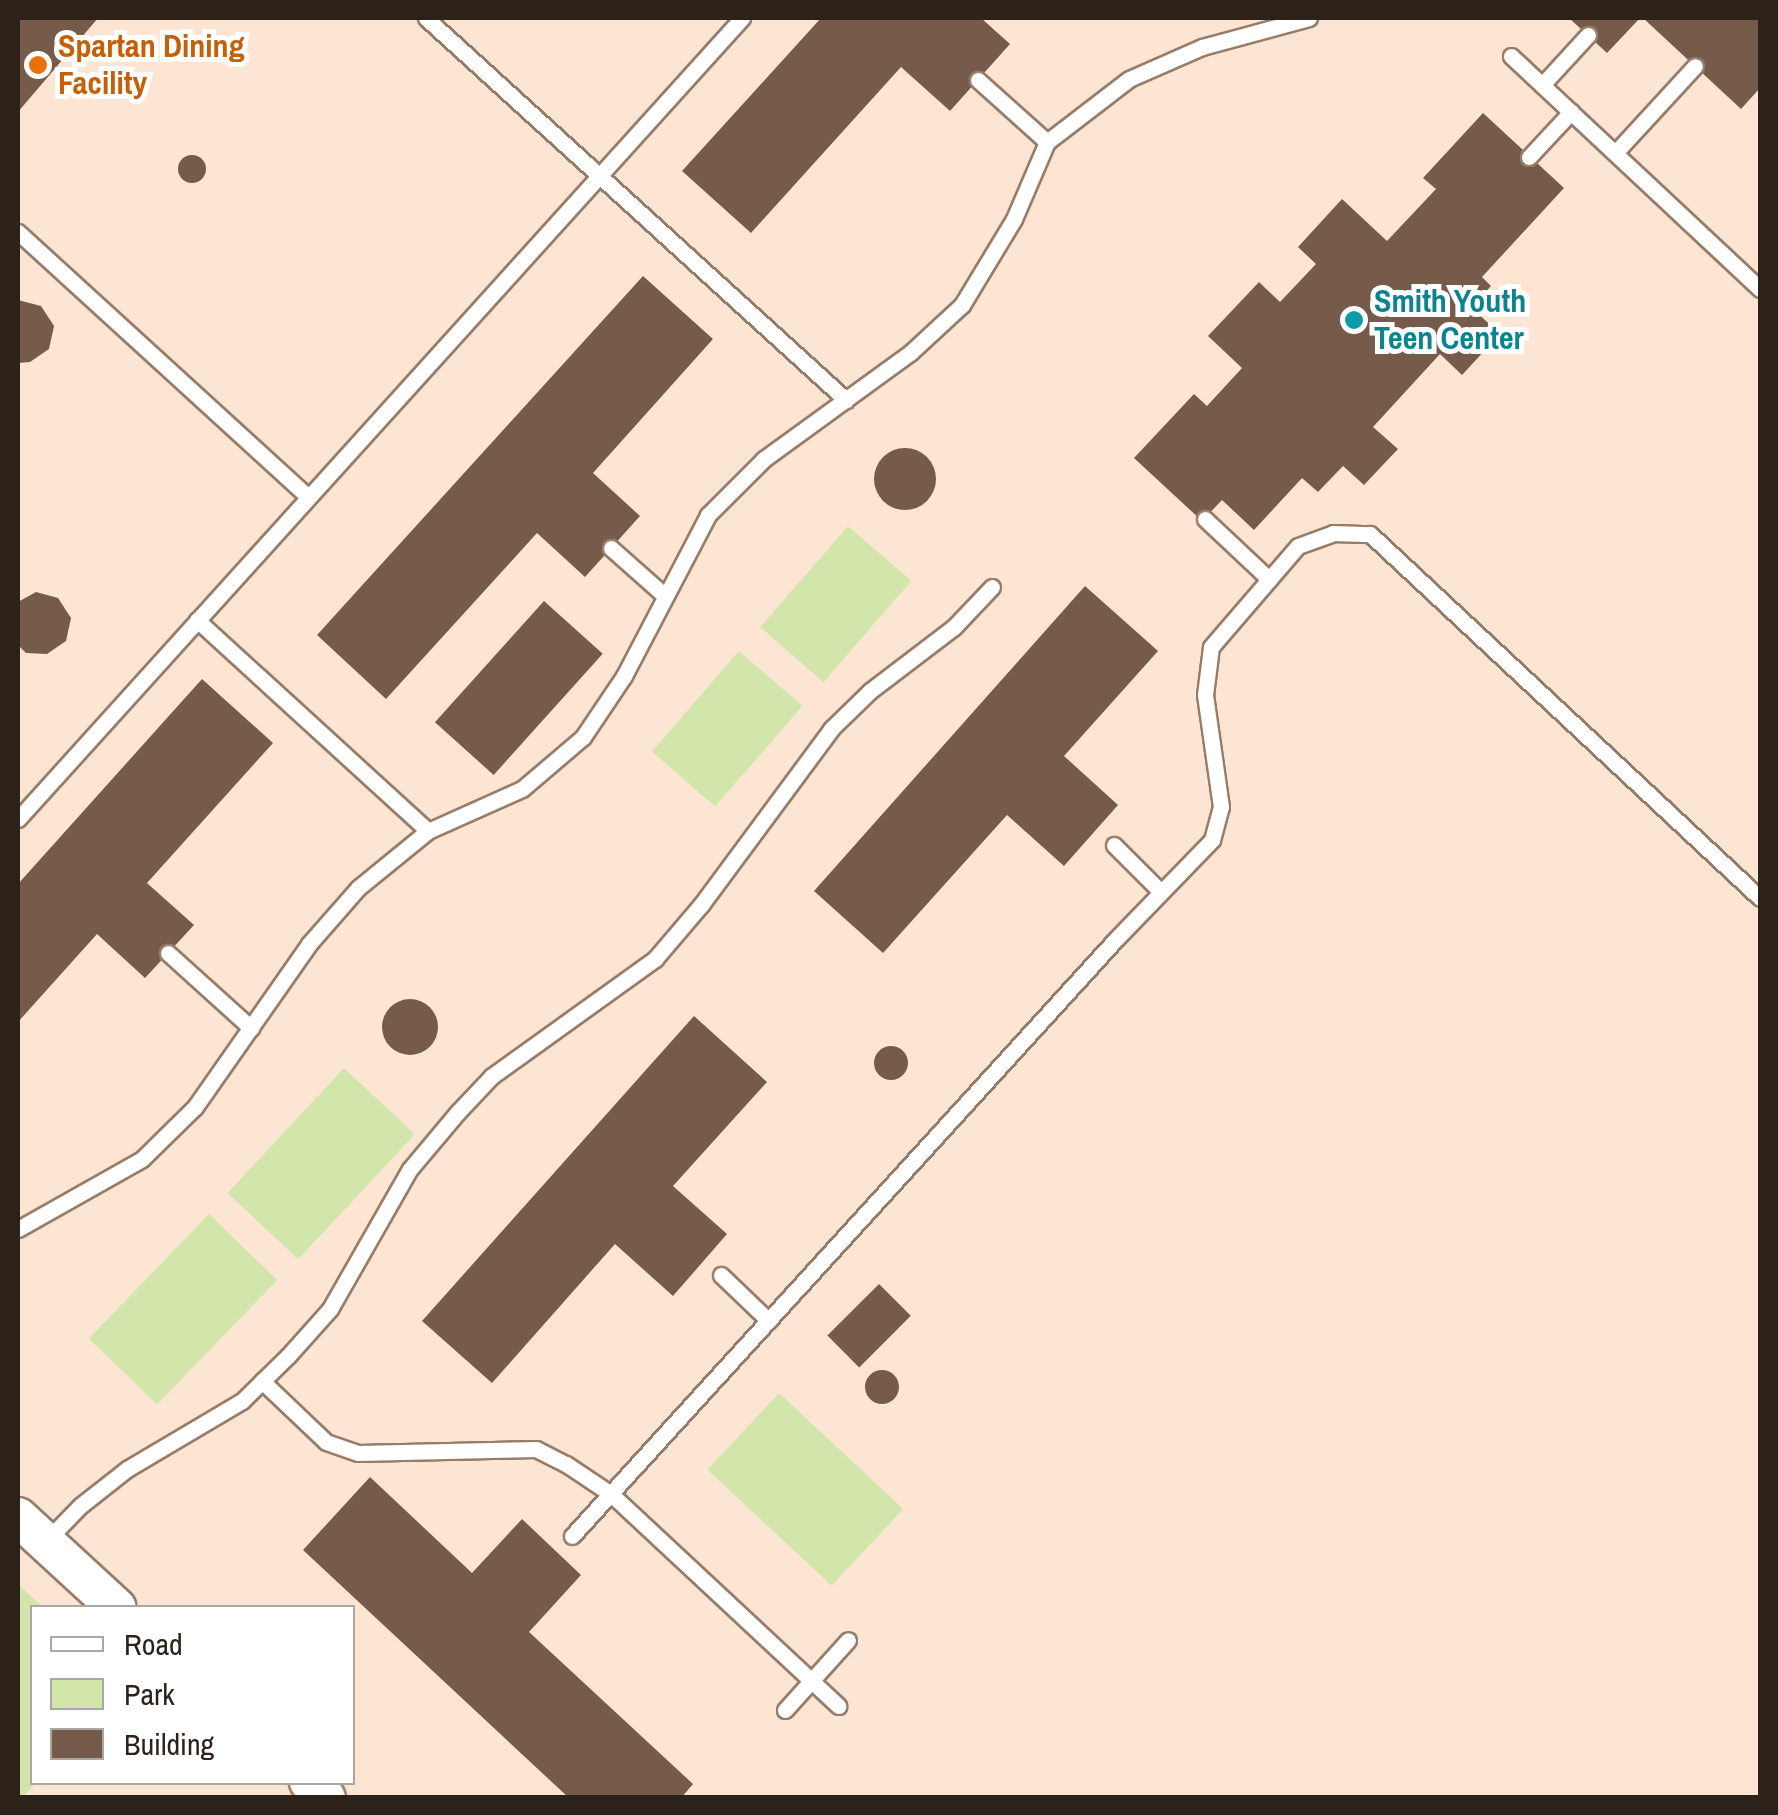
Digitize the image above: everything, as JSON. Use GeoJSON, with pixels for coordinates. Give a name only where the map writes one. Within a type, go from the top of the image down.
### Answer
{"type":"FeatureCollection","features":[{"type":"Feature","properties":{"kind":"street"},"geometry":{"type":"LineString","coordinates":[[18,1517],[114,1605]]}},
{"type":"Feature","properties":{"kind":"lane"},"geometry":{"type":"LineString","coordinates":[[426,18],[846,400]]}},
{"type":"Feature","properties":{"kind":"lane"},"geometry":{"type":"LineString","coordinates":[[18,819],[742,18]]}},
{"type":"Feature","properties":{"kind":"lane"},"geometry":{"type":"LineString","coordinates":[[18,1229],[142,1160],[196,1107],[309,944],[358,888],[428,831],[522,789],[582,737],[624,676],[708,514],[764,459],[910,353],[962,304],[1014,220],[1047,142],[1129,79],[1202,47],[1308,18]]}},
{"type":"Feature","properties":{"kind":"lane"},"geometry":{"type":"LineString","coordinates":[[1542,85],[1588,35]]}},
{"type":"Feature","properties":{"kind":"lane"},"geometry":{"type":"LineString","coordinates":[[1511,56],[1760,289]]}},
{"type":"Feature","properties":{"kind":"lane"},"geometry":{"type":"LineString","coordinates":[[1615,153],[1695,66]]}},
{"type":"Feature","properties":{"kind":"lane"},"geometry":{"type":"LineString","coordinates":[[978,80],[1047,142]]}},
{"type":"Feature","properties":{"kind":"lane"},"geometry":{"type":"LineString","coordinates":[[1530,157],[1571,112]]}},
{"type":"Feature","properties":{"kind":"lane"},"geometry":{"type":"LineString","coordinates":[[18,232],[308,497]]}},
{"type":"Feature","properties":{"kind":"lane"},"geometry":{"type":"LineString","coordinates":[[1205,519],[1269,579]]}},
{"type":"Feature","properties":{"kind":"lane"},"geometry":{"type":"LineString","coordinates":[[572,1536],[1160,891],[1212,840],[1220,806],[1205,696],[1211,647],[1298,546],[1333,534],[1370,534],[1760,898]]}},
{"type":"Feature","properties":{"kind":"lane"},"geometry":{"type":"LineString","coordinates":[[611,548],[664,595]]}},
{"type":"Feature","properties":{"kind":"lane"},"geometry":{"type":"LineString","coordinates":[[45,1542],[80,1506],[127,1469],[186,1438],[242,1401],[262,1381],[330,1309],[410,1169],[457,1113],[492,1076],[655,958],[701,906],[831,729],[870,690],[954,627],[992,588]]}},
{"type":"Feature","properties":{"kind":"lane"},"geometry":{"type":"LineString","coordinates":[[197,620],[428,831]]}},
{"type":"Feature","properties":{"kind":"lane"},"geometry":{"type":"LineString","coordinates":[[1114,845],[1160,891]]}},
{"type":"Feature","properties":{"kind":"lane"},"geometry":{"type":"LineString","coordinates":[[168,953],[251,1028]]}},
{"type":"Feature","properties":{"kind":"lane"},"geometry":{"type":"LineString","coordinates":[[720,1275],[769,1320]]}},
{"type":"Feature","properties":{"kind":"lane"},"geometry":{"type":"LineString","coordinates":[[262,1381],[326,1442],[358,1453],[536,1449],[611,1494],[838,1706]]}},
{"type":"Feature","properties":{"kind":"lane"},"geometry":{"type":"LineString","coordinates":[[784,1710],[848,1640]]}},
{"type":"Feature","properties":{"kind":"green space"},"geometry":{"type":"Polygon","coordinates":[[[848,526],[911,581],[823,682],[760,627],[848,526]]]}},
{"type":"Feature","properties":{"kind":"green space"},"geometry":{"type":"Polygon","coordinates":[[[739,651],[802,706],[715,806],[652,751],[739,651]]]}},
{"type":"Feature","properties":{"kind":"green space"},"geometry":{"type":"Polygon","coordinates":[[[344,1068],[415,1134],[298,1259],[227,1193],[344,1068]]]}},
{"type":"Feature","properties":{"kind":"green space"},"geometry":{"type":"Polygon","coordinates":[[[209,1214],[277,1280],[157,1404],[89,1338],[209,1214]]]}},
{"type":"Feature","properties":{"kind":"green space"},"geometry":{"type":"Polygon","coordinates":[[[779,1393],[903,1509],[832,1586],[707,1470],[779,1393]]]}},
{"type":"Feature","properties":{"kind":"green space"},"geometry":{"type":"Polygon","coordinates":[[[18,1584],[41,1605],[30,1605],[30,1785],[34,1785],[22,1798],[18,1797],[18,1584]]]}},
{"type":"Feature","properties":{"kind":"building","name":"Spartan Dining Facility"},"geometry":{"type":"Polygon","coordinates":[[[18,18],[98,18],[18,112],[18,18]]]}},
{"type":"Feature","properties":{"kind":"building"},"geometry":{"type":"Polygon","coordinates":[[[821,18],[981,18],[1010,44],[950,111],[901,67],[751,233],[682,171],[821,18]]]}},
{"type":"Feature","properties":{"kind":"building"},"geometry":{"type":"Polygon","coordinates":[[[1569,18],[1640,18],[1607,53],[1569,18]]]}},
{"type":"Feature","properties":{"kind":"building"},"geometry":{"type":"Polygon","coordinates":[[[1643,18],[1760,18],[1760,88],[1741,109],[1643,18]]]}},
{"type":"Feature","properties":{"kind":"building","name":"Smith Youth Teen Center"},"geometry":{"type":"Polygon","coordinates":[[[1483,113],[1564,188],[1482,277],[1491,286],[1471,307],[1500,334],[1462,375],[1440,354],[1373,427],[1398,449],[1364,485],[1343,466],[1318,492],[1302,478],[1254,530],[1222,500],[1202,521],[1134,458],[1194,394],[1207,406],[1242,368],[1208,336],[1259,282],[1280,302],[1316,264],[1298,247],[1342,199],[1387,241],[1436,189],[1423,178],[1483,113]]]}},
{"type":"Feature","properties":{"kind":"building"},"geometry":{"type":"Polygon","coordinates":[[[192,155],[202,159],[206,169],[202,179],[192,183],[182,179],[178,169],[182,159],[192,155]]]}},
{"type":"Feature","properties":{"kind":"building"},"geometry":{"type":"Polygon","coordinates":[[[643,276],[713,339],[593,473],[640,516],[585,577],[537,533],[386,699],[317,635],[643,276]]]}},
{"type":"Feature","properties":{"kind":"building"},"geometry":{"type":"Polygon","coordinates":[[[18,300],[41,306],[54,326],[49,349],[30,362],[18,363],[18,300]]]}},
{"type":"Feature","properties":{"kind":"building"},"geometry":{"type":"Polygon","coordinates":[[[905,448],[927,457],[936,479],[927,501],[905,510],[883,501],[874,479],[883,457],[905,448]]]}},
{"type":"Feature","properties":{"kind":"building"},"geometry":{"type":"Polygon","coordinates":[[[1085,586],[1158,651],[1064,756],[1118,805],[1064,866],[1007,815],[883,953],[814,891],[1085,586]]]}},
{"type":"Feature","properties":{"kind":"building"},"geometry":{"type":"Polygon","coordinates":[[[36,592],[58,598],[71,618],[66,641],[47,654],[26,653],[18,645],[18,602],[36,592]]]}},
{"type":"Feature","properties":{"kind":"building"},"geometry":{"type":"Polygon","coordinates":[[[544,601],[603,654],[494,775],[435,722],[544,601]]]}},
{"type":"Feature","properties":{"kind":"building"},"geometry":{"type":"Polygon","coordinates":[[[202,679],[273,743],[147,883],[194,925],[145,978],[97,934],[18,1022],[18,884],[202,679]]]}},
{"type":"Feature","properties":{"kind":"building"},"geometry":{"type":"Polygon","coordinates":[[[410,999],[429,1008],[438,1027],[429,1046],[410,1055],[391,1046],[382,1027],[391,1008],[410,999]]]}},
{"type":"Feature","properties":{"kind":"building"},"geometry":{"type":"Polygon","coordinates":[[[694,1016],[767,1082],[673,1186],[727,1234],[673,1296],[615,1244],[492,1383],[422,1321],[694,1016]]]}},
{"type":"Feature","properties":{"kind":"building"},"geometry":{"type":"Polygon","coordinates":[[[891,1046],[903,1051],[908,1063],[903,1075],[891,1080],[879,1075],[874,1063],[879,1051],[891,1046]]]}},
{"type":"Feature","properties":{"kind":"building"},"geometry":{"type":"Polygon","coordinates":[[[879,1284],[911,1316],[859,1367],[827,1336],[879,1284]]]}},
{"type":"Feature","properties":{"kind":"building"},"geometry":{"type":"Polygon","coordinates":[[[882,1370],[894,1375],[899,1387],[894,1399],[882,1404],[870,1399],[865,1387],[870,1375],[882,1370]]]}},
{"type":"Feature","properties":{"kind":"building"},"geometry":{"type":"Polygon","coordinates":[[[370,1477],[472,1573],[522,1519],[581,1575],[529,1632],[693,1784],[681,1798],[569,1798],[303,1550],[370,1477]]]}},
{"type":"Feature","properties":{"kind":"place","name":"Spartan Dining Facility"},"geometry":{"type":"Point","coordinates":[38,65]}},
{"type":"Feature","properties":{"kind":"place","name":"Smith Youth Teen Center"},"geometry":{"type":"Point","coordinates":[1354,320]}}]}
